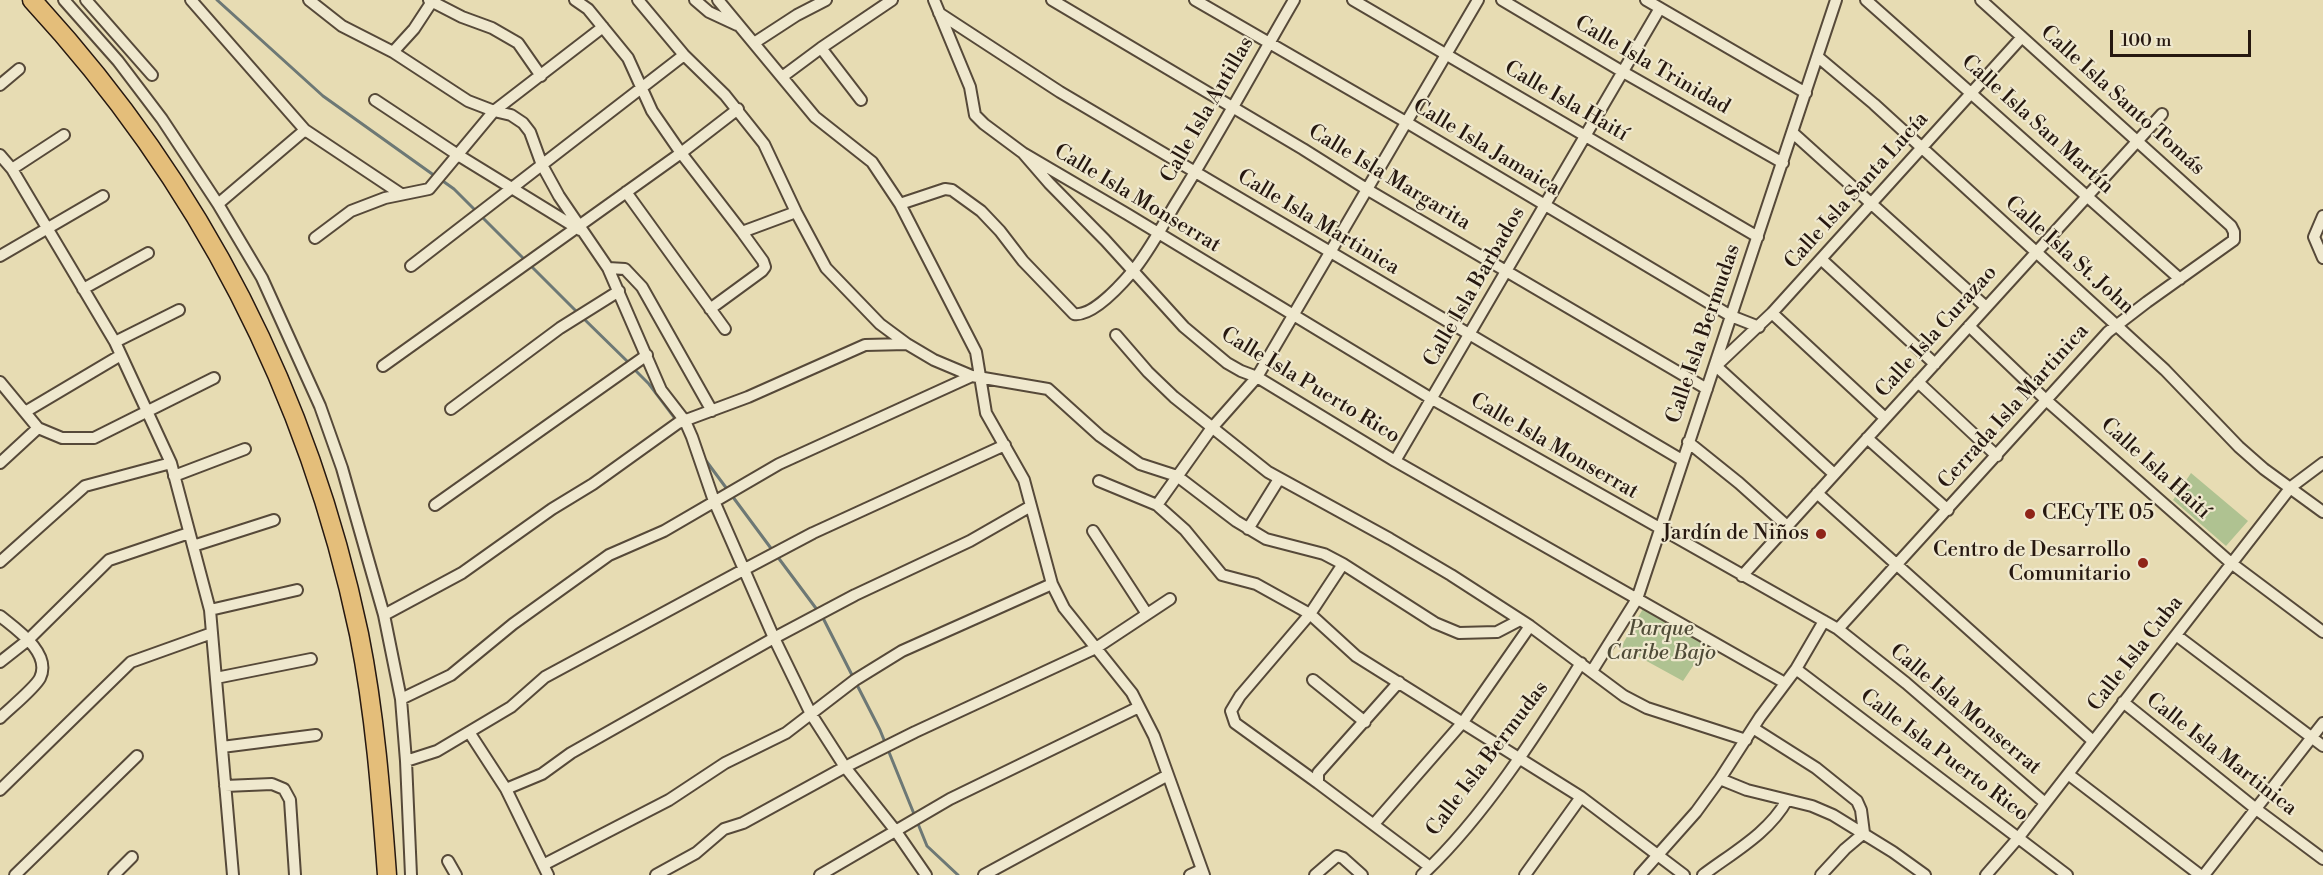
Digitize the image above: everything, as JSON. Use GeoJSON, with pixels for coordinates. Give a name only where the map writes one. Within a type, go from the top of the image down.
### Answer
{"type":"FeatureCollection","features":[{"type":"Feature","properties":{"kind":"highway"},"geometry":{"type":"LineString","coordinates":[[32,0],[118,101],[177,185],[238,290],[285,393],[326,504],[359,634],[376,746],[387,875]]}},
{"type":"Feature","properties":{"kind":"street"},"geometry":{"type":"LineString","coordinates":[[64,0],[118,61],[162,118],[218,204],[262,278],[320,406],[342,468],[384,615],[401,699],[411,875]]}},
{"type":"Feature","properties":{"kind":"street"},"geometry":{"type":"LineString","coordinates":[[87,0],[152,75]]}},
{"type":"Feature","properties":{"kind":"street"},"geometry":{"type":"LineString","coordinates":[[191,0],[305,130],[401,194]]}},
{"type":"Feature","properties":{"kind":"street"},"geometry":{"type":"LineString","coordinates":[[309,0],[342,27],[393,52],[468,101],[511,115],[523,123],[530,132],[542,165],[559,196],[608,267],[661,390],[685,421],[714,501],[774,638],[811,714],[845,767],[895,830],[926,875]]}},
{"type":"Feature","properties":{"kind":"street"},"geometry":{"type":"LineString","coordinates":[[393,52],[414,29],[431,0],[462,17],[492,28],[518,43],[541,76]]}},
{"type":"Feature","properties":{"kind":"street"},"geometry":{"type":"LineString","coordinates":[[575,0],[588,9],[628,58],[652,111],[763,261],[765,267],[762,271],[710,309]]}},
{"type":"Feature","properties":{"kind":"street"},"geometry":{"type":"LineString","coordinates":[[638,0],[684,55],[738,109],[764,144],[826,268],[880,324],[907,344],[934,360],[975,376],[1048,389],[1100,436],[1140,464],[1178,476],[1248,529],[1272,541],[1324,554],[1343,564],[1435,623],[1459,633],[1497,632],[1520,620]]}},
{"type":"Feature","properties":{"kind":"street"},"geometry":{"type":"LineString","coordinates":[[694,0],[709,12],[740,26]]}},
{"type":"Feature","properties":{"kind":"street"},"geometry":{"type":"LineString","coordinates":[[718,0],[815,117],[872,162],[900,204],[976,352],[975,376],[986,413],[1019,468],[1052,584],[1064,608],[1132,693],[1154,736],[1202,873],[1190,875]]}},
{"type":"Feature","properties":{"kind":"street"},"geometry":{"type":"LineString","coordinates":[[754,42],[826,0]]}},
{"type":"Feature","properties":{"kind":"street"},"geometry":{"type":"LineString","coordinates":[[782,77],[820,48],[892,0]]}},
{"type":"Feature","properties":{"kind":"street","name":"Calle Isla Puerto Rico"},"geometry":{"type":"LineString","coordinates":[[934,0],[970,87],[975,115],[1023,153],[1049,183],[1106,240],[1132,272],[1184,327],[1227,363],[1257,377],[1395,461],[1785,683]]}},
{"type":"Feature","properties":{"kind":"street","name":"Calle Isla Margarita"},"geometry":{"type":"LineString","coordinates":[[1052,0],[1707,389]]}},
{"type":"Feature","properties":{"kind":"street","name":"Calle Isla Jamaica"},"geometry":{"type":"LineString","coordinates":[[1195,0],[1406,122],[1731,316],[1759,327]]}},
{"type":"Feature","properties":{"kind":"street","name":"Calle Isla Antillas"},"geometry":{"type":"LineString","coordinates":[[900,204],[945,189],[952,190],[981,211],[1046,286],[1074,314],[1087,313],[1132,272],[1195,173],[1294,0]]}},
{"type":"Feature","properties":{"kind":"street","name":"Calle Isla Haití"},"geometry":{"type":"LineString","coordinates":[[1353,0],[1758,237]]}},
{"type":"Feature","properties":{"kind":"street"},"geometry":{"type":"LineString","coordinates":[[1157,505],[1211,429],[1257,377],[1478,0]]}},
{"type":"Feature","properties":{"kind":"street","name":"Calle Isla Trinidad"},"geometry":{"type":"LineString","coordinates":[[1502,0],[1783,163]]}},
{"type":"Feature","properties":{"kind":"street"},"geometry":{"type":"LineString","coordinates":[[1646,0],[1806,93]]}},
{"type":"Feature","properties":{"kind":"street","name":"Calle Isla Bermudas"},"geometry":{"type":"LineString","coordinates":[[1592,671],[1637,600],[1836,0]]}},
{"type":"Feature","properties":{"kind":"street","name":"Calle Isla San Martín"},"geometry":{"type":"LineString","coordinates":[[1866,0],[2180,279]]}},
{"type":"Feature","properties":{"kind":"street","name":"Calle Isla Santo Tomás"},"geometry":{"type":"LineString","coordinates":[[1981,0],[2231,226],[2234,232]]}},
{"type":"Feature","properties":{"kind":"street","name":"Calle Isla Barbados"},"geometry":{"type":"LineString","coordinates":[[1395,461],[1660,8]]}},
{"type":"Feature","properties":{"kind":"street","name":"Calle Isla Martinica"},"geometry":{"type":"LineString","coordinates":[[939,13],[1060,92],[1682,460]]}},
{"type":"Feature","properties":{"kind":"street"},"geometry":{"type":"LineString","coordinates":[[315,238],[351,211],[401,194],[429,189],[494,111],[603,27]]}},
{"type":"Feature","properties":{"kind":"street","name":"Calle Isla Santa Lucía"},"geometry":{"type":"LineString","coordinates":[[1716,366],[1759,327],[2022,37]]}},
{"type":"Feature","properties":{"kind":"street"},"geometry":{"type":"LineString","coordinates":[[820,48],[861,100]]}},
{"type":"Feature","properties":{"kind":"street"},"geometry":{"type":"LineString","coordinates":[[411,266],[684,55]]}},
{"type":"Feature","properties":{"kind":"street","name":"Calle Isla St. John"},"geometry":{"type":"LineString","coordinates":[[1818,57],[1874,104],[2116,325],[2164,370],[2239,447],[2264,469],[2323,512]]}},
{"type":"Feature","properties":{"kind":"street"},"geometry":{"type":"LineString","coordinates":[[0,85],[19,69]]}},
{"type":"Feature","properties":{"kind":"street"},"geometry":{"type":"LineString","coordinates":[[375,100],[458,155],[580,229]]}},
{"type":"Feature","properties":{"kind":"street"},"geometry":{"type":"LineString","coordinates":[[383,366],[580,229],[738,109]]}},
{"type":"Feature","properties":{"kind":"street","name":"Calle Isla Curazao"},"geometry":{"type":"LineString","coordinates":[[1742,576],[2162,114]]}},
{"type":"Feature","properties":{"kind":"street"},"geometry":{"type":"LineString","coordinates":[[218,204],[305,130]]}},
{"type":"Feature","properties":{"kind":"street"},"geometry":{"type":"LineString","coordinates":[[1793,133],[1986,307]]}},
{"type":"Feature","properties":{"kind":"street"},"geometry":{"type":"LineString","coordinates":[[12,169],[64,135]]}},
{"type":"Feature","properties":{"kind":"street","name":"Calle Isla Monserrat"},"geometry":{"type":"LineString","coordinates":[[1023,153],[1108,202],[1157,234],[1431,399],[1838,629],[1906,683],[2045,803]]}},
{"type":"Feature","properties":{"kind":"street"},"geometry":{"type":"LineString","coordinates":[[0,155],[12,169],[48,227],[115,342],[171,463],[210,610],[233,875]]}},
{"type":"Feature","properties":{"kind":"street"},"geometry":{"type":"LineString","coordinates":[[626,192],[725,329]]}},
{"type":"Feature","properties":{"kind":"street"},"geometry":{"type":"LineString","coordinates":[[0,256],[103,196]]}},
{"type":"Feature","properties":{"kind":"street"},"geometry":{"type":"LineString","coordinates":[[742,232],[796,212]]}},
{"type":"Feature","properties":{"kind":"street"},"geometry":{"type":"LineString","coordinates":[[2323,216],[2314,231],[2314,237],[2323,258]]}},
{"type":"Feature","properties":{"kind":"street","name":"Cerrada Isla Martinica"},"geometry":{"type":"LineString","coordinates":[[1838,629],[2116,325],[2234,240],[2234,232]]}},
{"type":"Feature","properties":{"kind":"street"},"geometry":{"type":"LineString","coordinates":[[83,289],[148,253]]}},
{"type":"Feature","properties":{"kind":"street"},"geometry":{"type":"LineString","coordinates":[[1821,259],[1935,364]]}},
{"type":"Feature","properties":{"kind":"street"},"geometry":{"type":"LineString","coordinates":[[608,267],[624,269],[642,287],[712,411]]}},
{"type":"Feature","properties":{"kind":"street"},"geometry":{"type":"LineString","coordinates":[[451,409],[560,328],[619,291]]}},
{"type":"Feature","properties":{"kind":"street"},"geometry":{"type":"LineString","coordinates":[[115,342],[178,310]]}},
{"type":"Feature","properties":{"kind":"street"},"geometry":{"type":"LineString","coordinates":[[1772,313],[1885,418]]}},
{"type":"Feature","properties":{"kind":"street","name":"Calle Isla Haití"},"geometry":{"type":"LineString","coordinates":[[1969,326],[2046,400],[2231,563],[2323,632]]}},
{"type":"Feature","properties":{"kind":"street"},"geometry":{"type":"LineString","coordinates":[[1116,335],[1148,372],[1211,429],[1279,479],[1390,539],[1530,626],[1624,696],[1647,708],[1746,740]]}},
{"type":"Feature","properties":{"kind":"street"},"geometry":{"type":"LineString","coordinates":[[384,615],[462,573],[678,423],[712,411],[865,345],[907,344]]}},
{"type":"Feature","properties":{"kind":"street"},"geometry":{"type":"LineString","coordinates":[[25,412],[121,355]]}},
{"type":"Feature","properties":{"kind":"street"},"geometry":{"type":"LineString","coordinates":[[435,505],[647,355]]}},
{"type":"Feature","properties":{"kind":"street"},"geometry":{"type":"LineString","coordinates":[[1716,366],[1834,474]]}},
{"type":"Feature","properties":{"kind":"street"},"geometry":{"type":"LineString","coordinates":[[401,699],[452,675],[513,624],[609,555],[664,531],[779,464],[975,376]]}},
{"type":"Feature","properties":{"kind":"street"},"geometry":{"type":"LineString","coordinates":[[0,382],[38,428],[62,438],[94,438],[214,378]]}},
{"type":"Feature","properties":{"kind":"street"},"geometry":{"type":"LineString","coordinates":[[1918,382],[1997,456]]}},
{"type":"Feature","properties":{"kind":"street"},"geometry":{"type":"LineString","coordinates":[[0,464],[38,428]]}},
{"type":"Feature","properties":{"kind":"street"},"geometry":{"type":"LineString","coordinates":[[1867,438],[1948,510]]}},
{"type":"Feature","properties":{"kind":"street"},"geometry":{"type":"LineString","coordinates":[[1688,442],[1787,526]]}},
{"type":"Feature","properties":{"kind":"street"},"geometry":{"type":"LineString","coordinates":[[406,761],[437,751],[511,706],[545,677],[813,533],[1005,445]]}},
{"type":"Feature","properties":{"kind":"street"},"geometry":{"type":"LineString","coordinates":[[174,476],[245,449]]}},
{"type":"Feature","properties":{"kind":"street"},"geometry":{"type":"LineString","coordinates":[[0,562],[85,486],[171,463]]}},
{"type":"Feature","properties":{"kind":"street","name":"Calle Isla Cuba"},"geometry":{"type":"LineString","coordinates":[[1986,875],[2019,837],[2291,487],[2323,463]]}},
{"type":"Feature","properties":{"kind":"street"},"geometry":{"type":"LineString","coordinates":[[1248,529],[1279,479]]}},
{"type":"Feature","properties":{"kind":"street"},"geometry":{"type":"LineString","coordinates":[[1099,481],[1157,505],[1185,530],[1222,575],[1256,584],[1310,614],[1356,656],[1581,797],[1684,875]]}},
{"type":"Feature","properties":{"kind":"street"},"geometry":{"type":"LineString","coordinates":[[1817,493],[2093,741]]}},
{"type":"Feature","properties":{"kind":"street"},"geometry":{"type":"LineString","coordinates":[[506,789],[542,774],[571,753],[774,638],[855,595],[969,541],[1031,506]]}},
{"type":"Feature","properties":{"kind":"street"},"geometry":{"type":"LineString","coordinates":[[193,546],[274,520]]}},
{"type":"Feature","properties":{"kind":"street"},"geometry":{"type":"LineString","coordinates":[[1093,531],[1147,615]]}},
{"type":"Feature","properties":{"kind":"street"},"geometry":{"type":"LineString","coordinates":[[0,662],[28,640],[109,560],[189,534]]}},
{"type":"Feature","properties":{"kind":"street"},"geometry":{"type":"LineString","coordinates":[[1343,564],[1310,614],[1240,696],[1231,711],[1235,723],[1374,824],[1426,871]]}},
{"type":"Feature","properties":{"kind":"street"},"geometry":{"type":"LineString","coordinates":[[469,732],[506,789],[545,870],[669,800],[724,763],[786,733],[855,680],[902,651],[1052,584]]}},
{"type":"Feature","properties":{"kind":"street"},"geometry":{"type":"LineString","coordinates":[[210,610],[297,591]]}},
{"type":"Feature","properties":{"kind":"street"},"geometry":{"type":"LineString","coordinates":[[656,875],[696,853],[724,829],[743,823],[915,732],[1096,648],[1170,600]]}},
{"type":"Feature","properties":{"kind":"street"},"geometry":{"type":"LineString","coordinates":[[0,616],[28,640],[41,659],[42,668],[40,679],[0,718]]}},
{"type":"Feature","properties":{"kind":"street"},"geometry":{"type":"LineString","coordinates":[[1640,875],[1695,812],[1720,779],[1753,728],[1796,669],[1824,621]]}},
{"type":"Feature","properties":{"kind":"street"},"geometry":{"type":"LineString","coordinates":[[1374,824],[1463,722],[1530,626]]}},
{"type":"Feature","properties":{"kind":"street"},"geometry":{"type":"LineString","coordinates":[[0,790],[131,662],[212,633]]}},
{"type":"Feature","properties":{"kind":"street"},"geometry":{"type":"LineString","coordinates":[[2176,635],[2323,746]]}},
{"type":"Feature","properties":{"kind":"street"},"geometry":{"type":"LineString","coordinates":[[216,678],[311,659]]}},
{"type":"Feature","properties":{"kind":"street","name":"Calle Isla Bermudas"},"geometry":{"type":"LineString","coordinates":[[1426,871],[1484,806],[1581,663]]}},
{"type":"Feature","properties":{"kind":"street","name":"Calle Isla Puerto Rico"},"geometry":{"type":"LineString","coordinates":[[1796,669],[2067,875]]}},
{"type":"Feature","properties":{"kind":"street"},"geometry":{"type":"LineString","coordinates":[[1313,680],[1365,722]]}},
{"type":"Feature","properties":{"kind":"street"},"geometry":{"type":"LineString","coordinates":[[1318,783],[1318,773],[1399,682]]}},
{"type":"Feature","properties":{"kind":"street","name":"Calle Isla Martinica"},"geometry":{"type":"LineString","coordinates":[[2123,702],[2256,809],[2323,859]]}},
{"type":"Feature","properties":{"kind":"street"},"geometry":{"type":"LineString","coordinates":[[820,875],[950,799],[1139,707]]}},
{"type":"Feature","properties":{"kind":"street"},"geometry":{"type":"LineString","coordinates":[[2202,875],[2323,723]]}},
{"type":"Feature","properties":{"kind":"street"},"geometry":{"type":"LineString","coordinates":[[1753,728],[1816,768],[1857,801],[1861,810],[1864,833]]}},
{"type":"Feature","properties":{"kind":"street"},"geometry":{"type":"LineString","coordinates":[[222,747],[316,735]]}},
{"type":"Feature","properties":{"kind":"street"},"geometry":{"type":"LineString","coordinates":[[15,875],[137,756]]}},
{"type":"Feature","properties":{"kind":"street","name":"Calle Isla Monserrat"},"geometry":{"type":"LineString","coordinates":[[2068,774],[2202,875]]}},
{"type":"Feature","properties":{"kind":"street"},"geometry":{"type":"LineString","coordinates":[[984,875],[1168,775]]}},
{"type":"Feature","properties":{"kind":"street"},"geometry":{"type":"LineString","coordinates":[[1720,779],[1747,790],[1822,810],[1864,833],[1924,875]]}},
{"type":"Feature","properties":{"kind":"street"},"geometry":{"type":"LineString","coordinates":[[225,786],[272,784],[284,789],[290,800],[295,875]]}},
{"type":"Feature","properties":{"kind":"street"},"geometry":{"type":"LineString","coordinates":[[1525,875],[1581,797]]}},
{"type":"Feature","properties":{"kind":"street"},"geometry":{"type":"LineString","coordinates":[[1703,875],[1765,828],[1780,812],[1787,800]]}},
{"type":"Feature","properties":{"kind":"street"},"geometry":{"type":"LineString","coordinates":[[1821,875],[1845,849],[1864,833]]}},
{"type":"Feature","properties":{"kind":"street"},"geometry":{"type":"LineString","coordinates":[[1315,875],[1337,856],[1343,858],[1362,875]]}},
{"type":"Feature","properties":{"kind":"street"},"geometry":{"type":"LineString","coordinates":[[114,875],[132,857]]}},
{"type":"Feature","properties":{"kind":"street"},"geometry":{"type":"LineString","coordinates":[[448,861],[456,875]]}},
{"type":"Feature","properties":{"kind":"green space"},"geometry":{"type":"Polygon","coordinates":[[[2191,473],[2248,521],[2226,546],[2173,500],[2191,473]]]}},
{"type":"Feature","properties":{"kind":"green space","name":"Parque Caribe Bajo"},"geometry":{"type":"Polygon","coordinates":[[[1644,607],[1709,642],[1683,681],[1621,647],[1644,607]]]}},
{"type":"Feature","properties":{"kind":"waterway"},"geometry":{"type":"LineString","coordinates":[[217,0],[323,96],[435,176]]}},
{"type":"Feature","properties":{"kind":"waterway"},"geometry":{"type":"LineString","coordinates":[[440,179],[454,189],[476,211]]}},
{"type":"Feature","properties":{"kind":"waterway"},"geometry":{"type":"LineString","coordinates":[[480,215],[578,313]]}},
{"type":"Feature","properties":{"kind":"waterway"},"geometry":{"type":"LineString","coordinates":[[582,317],[629,363]]}},
{"type":"Feature","properties":{"kind":"waterway"},"geometry":{"type":"LineString","coordinates":[[633,368],[649,384],[677,421]]}},
{"type":"Feature","properties":{"kind":"waterway"},"geometry":{"type":"LineString","coordinates":[[704,458],[773,551]]}},
{"type":"Feature","properties":{"kind":"waterway"},"geometry":{"type":"LineString","coordinates":[[777,556],[818,611]]}},
{"type":"Feature","properties":{"kind":"waterway"},"geometry":{"type":"LineString","coordinates":[[822,616],[853,677]]}},
{"type":"Feature","properties":{"kind":"waterway"},"geometry":{"type":"LineString","coordinates":[[856,683],[880,730],[927,846],[958,875]]}},
{"type":"Feature","properties":{"kind":"place","name":"CECyTE 05"},"geometry":{"type":"Point","coordinates":[2030,514]}},
{"type":"Feature","properties":{"kind":"place","name":"Jardín de Niños"},"geometry":{"type":"Point","coordinates":[1821,534]}},
{"type":"Feature","properties":{"kind":"place","name":"Centro de Desarrollo Comunitario"},"geometry":{"type":"Point","coordinates":[2143,563]}}]}
